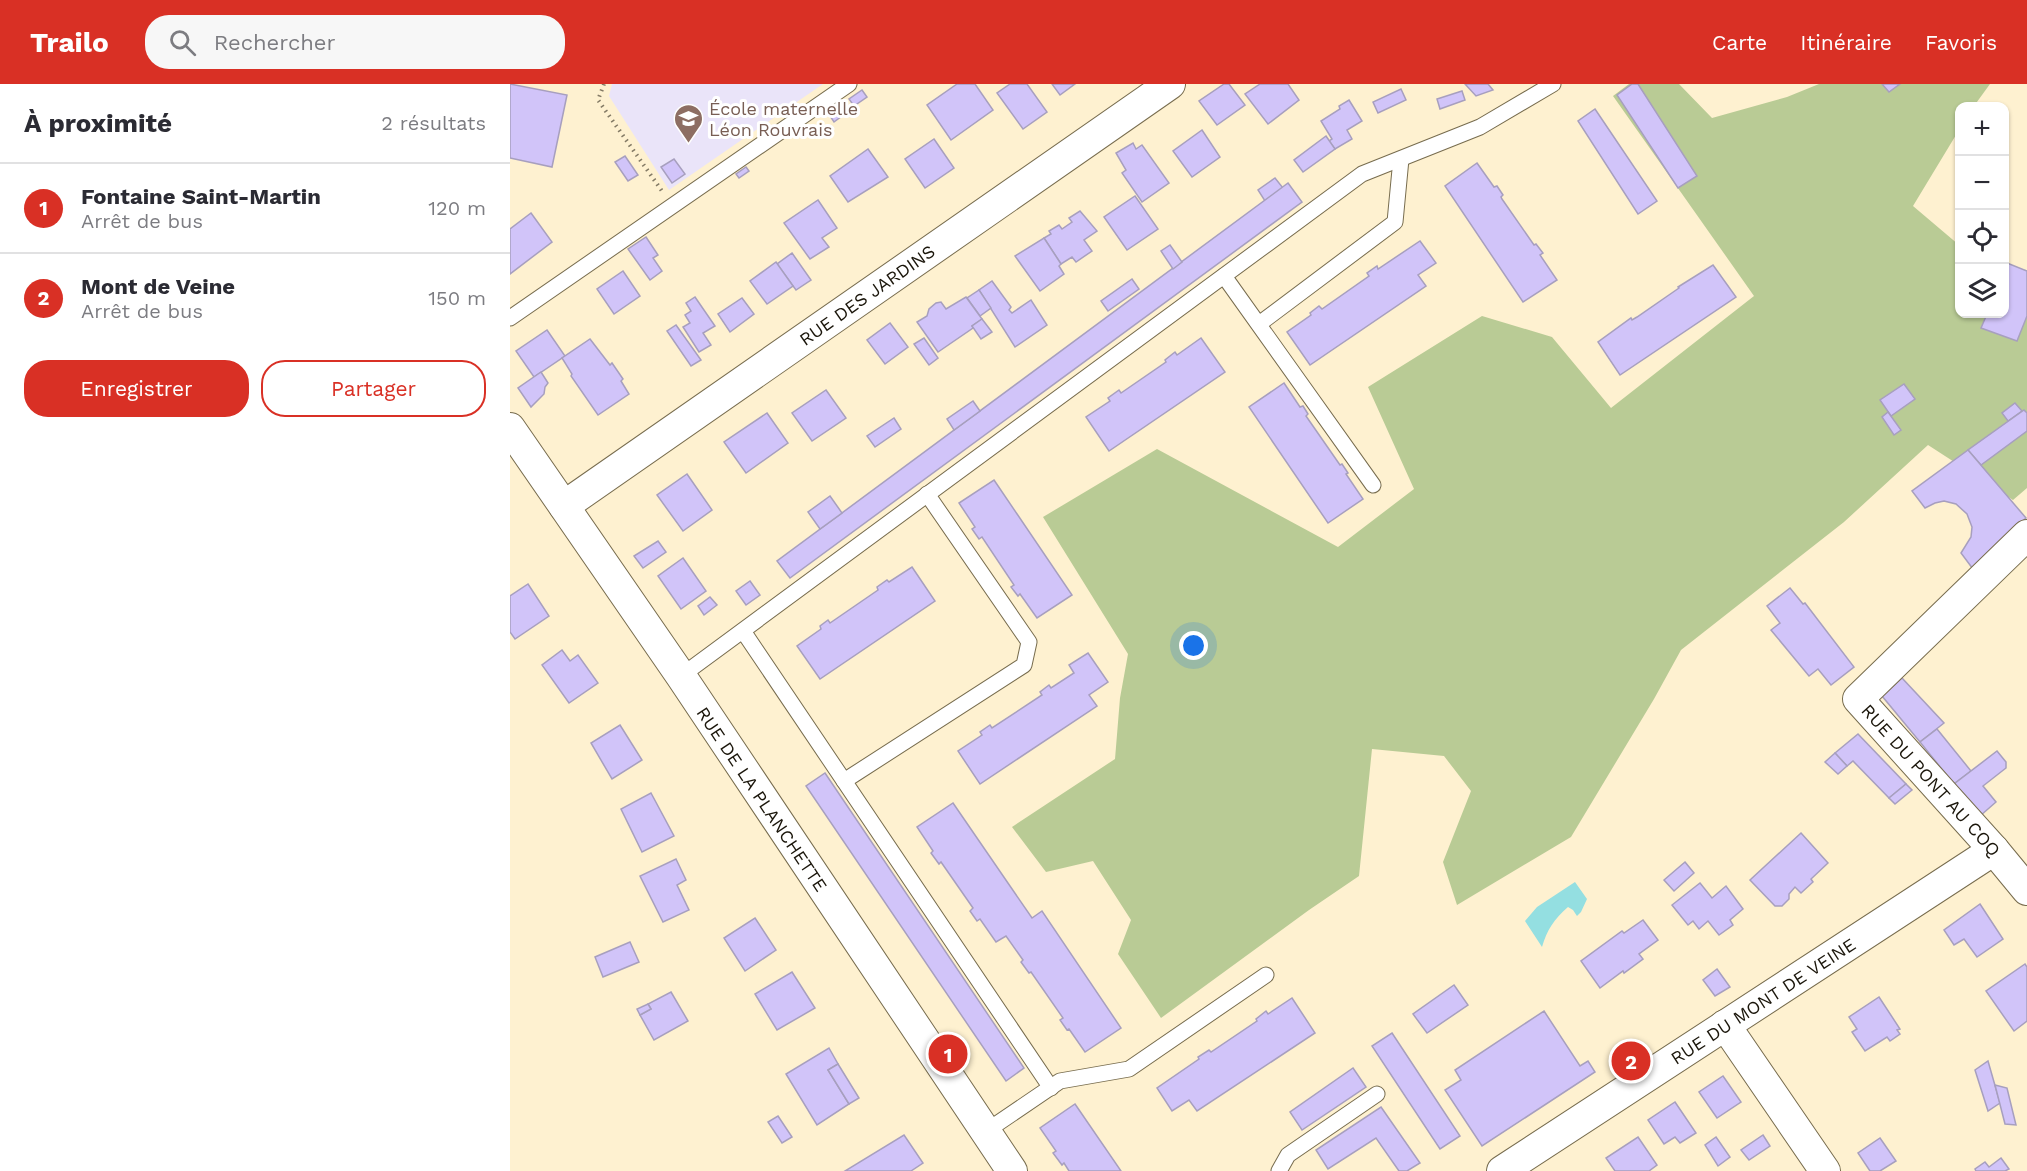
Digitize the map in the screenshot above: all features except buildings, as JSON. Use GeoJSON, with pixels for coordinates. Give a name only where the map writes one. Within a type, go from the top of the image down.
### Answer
{"type":"FeatureCollection","features":[{"type":"Feature","properties":{"kind":"street","name":"RUE DES JARDINS"},"geometry":{"type":"LineString","coordinates":[[564,506],[1170,84]]}},
{"type":"Feature","properties":{"kind":"street","name":"RUE DE LA PLANCHETTE"},"geometry":{"type":"LineString","coordinates":[[510,428],[681,676],[1012,1171]]}},
{"type":"Feature","properties":{"kind":"street","name":"RUE DU PONT AU COQ"},"geometry":{"type":"LineString","coordinates":[[2027,536],[1858,699],[2027,890]]}},
{"type":"Feature","properties":{"kind":"street","name":"RUE DU MONT DE VEINE"},"geometry":{"type":"LineString","coordinates":[[1514,1168],[1725,1025],[1994,850]]}},
{"type":"Feature","properties":{"kind":"street"},"geometry":{"type":"LineString","coordinates":[[1725,1025],[1825,1171]]}},
{"type":"Feature","properties":{"kind":"lane"},"geometry":{"type":"LineString","coordinates":[[510,318],[849,84]]}},
{"type":"Feature","properties":{"kind":"lane"},"geometry":{"type":"LineString","coordinates":[[681,676],[1362,174],[1480,127],[1554,84]]}},
{"type":"Feature","properties":{"kind":"lane"},"geometry":{"type":"LineString","coordinates":[[1259,324],[1395,222],[1401,159]]}},
{"type":"Feature","properties":{"kind":"lane"},"geometry":{"type":"LineString","coordinates":[[1224,276],[1373,486]]}},
{"type":"Feature","properties":{"kind":"lane"},"geometry":{"type":"LineString","coordinates":[[844,781],[1024,665],[1029,642],[927,494]]}},
{"type":"Feature","properties":{"kind":"lane"},"geometry":{"type":"LineString","coordinates":[[742,631],[1051,1088]]}},
{"type":"Feature","properties":{"kind":"lane"},"geometry":{"type":"LineString","coordinates":[[985,1132],[1060,1081],[1129,1069],[1266,975]]}},
{"type":"Feature","properties":{"kind":"lane"},"geometry":{"type":"LineString","coordinates":[[1279,1171],[1288,1155],[1377,1094]]}},
{"type":"Feature","properties":{"kind":"path"},"geometry":{"type":"LineString","coordinates":[[604,84],[598,100],[672,206]]}},
{"type":"Feature","properties":{"kind":"shaded area","name":"École maternelle Léon Rouvrais"},"geometry":{"type":"Polygon","coordinates":[[[612,84],[823,84],[669,190],[609,96],[612,84]]]}},
{"type":"Feature","properties":{"kind":"green space"},"geometry":{"type":"Polygon","coordinates":[[[1629,84],[1679,84],[1712,118],[1787,97],[1819,84],[1990,84],[1977,102],[1955,102],[1955,137],[1913,206],[1955,242],[1955,318],[2009,318],[2009,268],[2027,270],[2027,488],[2013,500],[1928,445],[1844,522],[1681,650],[1571,837],[1457,905],[1443,862],[1471,791],[1444,756],[1372,749],[1359,876],[1161,1018],[1118,954],[1131,920],[1093,861],[1046,872],[1012,827],[1115,759],[1120,698],[1128,654],[1043,517],[1157,449],[1338,547],[1414,489],[1368,387],[1482,316],[1552,337],[1611,408],[1754,296],[1613,96],[1629,84]]]}},
{"type":"Feature","properties":{"kind":"water"},"geometry":{"type":"Polygon","coordinates":[[[1575,882],[1587,899],[1581,912],[1577,916],[1568,907],[1552,925],[1542,947],[1525,921],[1537,907],[1575,882]]]}},
{"type":"Feature","properties":{"kind":"place","name":"École maternelle Léon Rouvrais"},"geometry":{"type":"Point","coordinates":[688,144]}},
{"type":"Feature","properties":{"kind":"place","name":"Fontaine Saint-Martin"},"geometry":{"type":"Point","coordinates":[948,1054]}},
{"type":"Feature","properties":{"kind":"place","name":"Mont de Veine"},"geometry":{"type":"Point","coordinates":[1631,1061]}}]}
